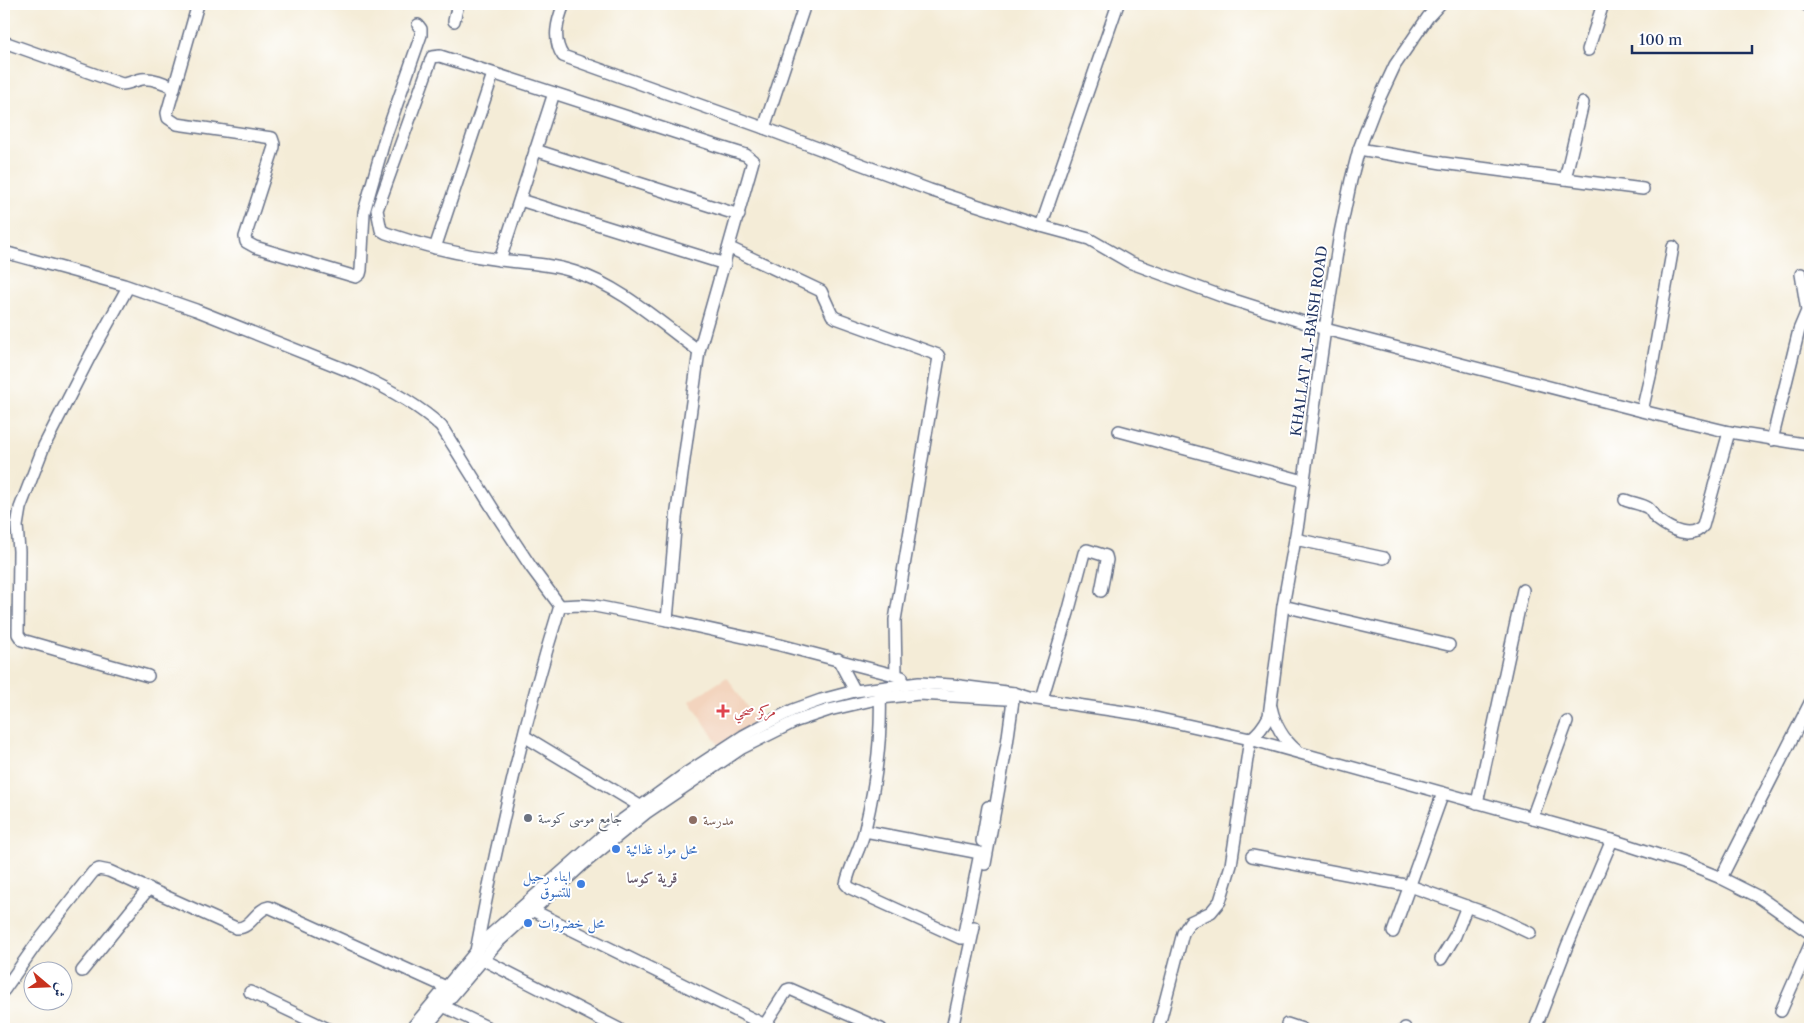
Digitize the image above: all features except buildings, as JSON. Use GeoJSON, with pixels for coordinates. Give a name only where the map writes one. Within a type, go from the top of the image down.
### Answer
{"type":"FeatureCollection","features":[{"type":"Feature","properties":{"kind":"street"},"geometry":{"type":"LineString","coordinates":[[198,4],[167,113],[168,118],[174,122],[269,137],[274,141],[274,147],[245,237],[246,242],[255,247],[356,277],[360,274],[361,270],[364,212],[384,138],[421,35],[421,29],[418,25]]}},
{"type":"Feature","properties":{"kind":"street"},"geometry":{"type":"LineString","coordinates":[[454,21],[458,4]]}},
{"type":"Feature","properties":{"kind":"street"},"geometry":{"type":"LineString","coordinates":[[564,4],[557,28],[557,43],[560,53],[566,59],[666,92],[921,187],[1041,226],[1089,239],[1129,262],[1216,294],[1325,329],[1642,411],[1729,432],[1772,440],[1810,444]]}},
{"type":"Feature","properties":{"kind":"street"},"geometry":{"type":"LineString","coordinates":[[764,128],[805,4]]}},
{"type":"Feature","properties":{"kind":"street"},"geometry":{"type":"LineString","coordinates":[[1041,226],[1118,4]]}},
{"type":"Feature","properties":{"kind":"street","name":"KHALLAT AL-BAISH ROAD"},"geometry":{"type":"LineString","coordinates":[[1270,705],[1283,606],[1304,481],[1340,233],[1359,149],[1374,110],[1396,65],[1428,17],[1440,4]]}},
{"type":"Feature","properties":{"kind":"street"},"geometry":{"type":"LineString","coordinates":[[1588,50],[1603,4]]}},
{"type":"Feature","properties":{"kind":"street"},"geometry":{"type":"LineString","coordinates":[[1805,4],[1810,7]]}},
{"type":"Feature","properties":{"kind":"street"},"geometry":{"type":"LineString","coordinates":[[4,42],[122,84],[143,79],[166,83],[174,88]]}},
{"type":"Feature","properties":{"kind":"street"},"geometry":{"type":"LineString","coordinates":[[667,620],[676,518],[699,351],[754,164],[752,159],[749,156],[440,56],[432,57],[377,210],[381,230],[435,248],[500,260],[555,266],[576,272],[602,283],[634,303],[699,351]]}},
{"type":"Feature","properties":{"kind":"street"},"geometry":{"type":"LineString","coordinates":[[435,248],[493,74]]}},
{"type":"Feature","properties":{"kind":"street"},"geometry":{"type":"LineString","coordinates":[[500,260],[554,93]]}},
{"type":"Feature","properties":{"kind":"street"},"geometry":{"type":"LineString","coordinates":[[1566,179],[1583,103]]}},
{"type":"Feature","properties":{"kind":"street"},"geometry":{"type":"LineString","coordinates":[[1359,149],[1442,163],[1643,189]]}},
{"type":"Feature","properties":{"kind":"street"},"geometry":{"type":"LineString","coordinates":[[536,150],[739,215]]}},
{"type":"Feature","properties":{"kind":"street"},"geometry":{"type":"LineString","coordinates":[[520,200],[725,264]]}},
{"type":"Feature","properties":{"kind":"street"},"geometry":{"type":"LineString","coordinates":[[1642,411],[1651,372],[1673,247]]}},
{"type":"Feature","properties":{"kind":"street"},"geometry":{"type":"LineString","coordinates":[[730,248],[821,291],[832,314],[836,318],[938,355],[939,357],[895,620],[896,675]]}},
{"type":"Feature","properties":{"kind":"street"},"geometry":{"type":"LineString","coordinates":[[4,252],[128,287],[228,322],[359,375],[376,383],[430,416],[441,426],[498,518],[560,606]]}},
{"type":"Feature","properties":{"kind":"street"},"geometry":{"type":"LineString","coordinates":[[1772,440],[1799,330],[1807,311],[1801,274]]}},
{"type":"Feature","properties":{"kind":"street"},"geometry":{"type":"LineString","coordinates":[[128,287],[44,446],[20,508],[17,526],[19,552],[18,634],[22,640],[148,676]]}},
{"type":"Feature","properties":{"kind":"street"},"geometry":{"type":"LineString","coordinates":[[1119,431],[1304,481]]}},
{"type":"Feature","properties":{"kind":"street"},"geometry":{"type":"LineString","coordinates":[[1626,500],[1648,508],[1657,520],[1681,532],[1693,534],[1698,531],[1703,526],[1729,432]]}},
{"type":"Feature","properties":{"kind":"street"},"geometry":{"type":"LineString","coordinates":[[1295,539],[1384,558]]}},
{"type":"Feature","properties":{"kind":"street"},"geometry":{"type":"LineString","coordinates":[[1042,700],[1084,553],[1087,550],[1106,556],[1108,560],[1101,592]]}},
{"type":"Feature","properties":{"kind":"street"},"geometry":{"type":"LineString","coordinates":[[1477,803],[1523,590]]}},
{"type":"Feature","properties":{"kind":"street"},"geometry":{"type":"LineString","coordinates":[[560,606],[595,606],[667,620],[838,659],[919,683],[952,685],[1138,714],[1298,752],[1612,840],[1689,865],[1759,897],[1810,933]]}},
{"type":"Feature","properties":{"kind":"street"},"geometry":{"type":"LineString","coordinates":[[424,1029],[444,1006],[479,955],[501,830],[540,670],[560,606]]}},
{"type":"Feature","properties":{"kind":"street"},"geometry":{"type":"LineString","coordinates":[[1283,606],[1449,644]]}},
{"type":"Feature","properties":{"kind":"street"},"geometry":{"type":"LineString","coordinates":[[838,659],[855,691]]}},
{"type":"Feature","properties":{"kind":"street"},"geometry":{"type":"LineString","coordinates":[[493,939],[532,910],[667,792],[743,736],[829,710],[880,692],[919,683]]}},
{"type":"Feature","properties":{"kind":"street"},"geometry":{"type":"LineString","coordinates":[[776,725],[794,710],[855,691],[1013,696]]}},
{"type":"Feature","properties":{"kind":"street"},"geometry":{"type":"LineString","coordinates":[[880,692],[880,745],[875,784],[865,831],[847,879],[847,887],[960,938],[965,937],[988,807]]}},
{"type":"Feature","properties":{"kind":"street"},"geometry":{"type":"LineString","coordinates":[[957,1027],[1007,744],[1013,696]]}},
{"type":"Feature","properties":{"kind":"street"},"geometry":{"type":"LineString","coordinates":[[1721,878],[1810,703]]}},
{"type":"Feature","properties":{"kind":"street"},"geometry":{"type":"LineString","coordinates":[[1158,1029],[1183,933],[1190,922],[1211,912],[1220,901],[1231,865],[1250,740],[1264,725],[1269,716],[1270,705]]}},
{"type":"Feature","properties":{"kind":"street"},"geometry":{"type":"LineString","coordinates":[[1270,705],[1279,732],[1287,743],[1298,752]]}},
{"type":"Feature","properties":{"kind":"street"},"geometry":{"type":"LineString","coordinates":[[1532,818],[1567,722]]}},
{"type":"Feature","properties":{"kind":"street"},"geometry":{"type":"LineString","coordinates":[[524,736],[640,806]]}},
{"type":"Feature","properties":{"kind":"street"},"geometry":{"type":"LineString","coordinates":[[411,1029],[446,987],[493,939],[614,826],[640,806],[667,792]]}},
{"type":"Feature","properties":{"kind":"street"},"geometry":{"type":"LineString","coordinates":[[1394,932],[1443,793]]}},
{"type":"Feature","properties":{"kind":"street"},"geometry":{"type":"LineString","coordinates":[[865,831],[980,853]]}},
{"type":"Feature","properties":{"kind":"street"},"geometry":{"type":"LineString","coordinates":[[1535,1029],[1580,914],[1612,840]]}},
{"type":"Feature","properties":{"kind":"street"},"geometry":{"type":"LineString","coordinates":[[1252,856],[1410,886],[1494,916],[1530,933]]}},
{"type":"Feature","properties":{"kind":"street"},"geometry":{"type":"LineString","coordinates":[[4,990],[37,943],[96,870],[99,869],[109,871],[149,888],[236,928],[244,927],[264,909],[269,908],[446,987]]}},
{"type":"Feature","properties":{"kind":"street"},"geometry":{"type":"LineString","coordinates":[[82,971],[149,888]]}},
{"type":"Feature","properties":{"kind":"street"},"geometry":{"type":"LineString","coordinates":[[1441,959],[1455,936],[1467,906]]}},
{"type":"Feature","properties":{"kind":"street"},"geometry":{"type":"LineString","coordinates":[[532,910],[764,1027],[787,990],[790,989],[881,1029]]}},
{"type":"Feature","properties":{"kind":"street"},"geometry":{"type":"LineString","coordinates":[[1781,1011],[1810,945]]}},
{"type":"Feature","properties":{"kind":"street"},"geometry":{"type":"LineString","coordinates":[[479,955],[619,1029]]}},
{"type":"Feature","properties":{"kind":"street"},"geometry":{"type":"LineString","coordinates":[[250,992],[328,1029]]}},
{"type":"Feature","properties":{"kind":"street"},"geometry":{"type":"LineString","coordinates":[[444,1006],[492,1029]]}},
{"type":"Feature","properties":{"kind":"street"},"geometry":{"type":"LineString","coordinates":[[1287,1024],[1302,1029]]}},
{"type":"Feature","properties":{"kind":"shaded area","name":"مركز صحي"},"geometry":{"type":"Polygon","coordinates":[[[727,677],[756,721],[719,746],[690,701],[727,677]]]}},
{"type":"Feature","properties":{"kind":"place","name":"مركز صحي"},"geometry":{"type":"Point","coordinates":[723,711]}},
{"type":"Feature","properties":{"kind":"place","name":"جامع موسى كوسة"},"geometry":{"type":"Point","coordinates":[528,818]}},
{"type":"Feature","properties":{"kind":"place","name":"مدرسة"},"geometry":{"type":"Point","coordinates":[693,820]}},
{"type":"Feature","properties":{"kind":"place","name":"محل مواد غذائية"},"geometry":{"type":"Point","coordinates":[616,849]}},
{"type":"Feature","properties":{"kind":"place","name":"ابناء رحيل للتسوق"},"geometry":{"type":"Point","coordinates":[581,884]}},
{"type":"Feature","properties":{"kind":"place","name":"محل خضروات"},"geometry":{"type":"Point","coordinates":[528,923]}},
{"type":"Feature","properties":{"kind":"district","name":"قرية كوسا"},"geometry":{"type":"Point","coordinates":[652,878]}}]}
